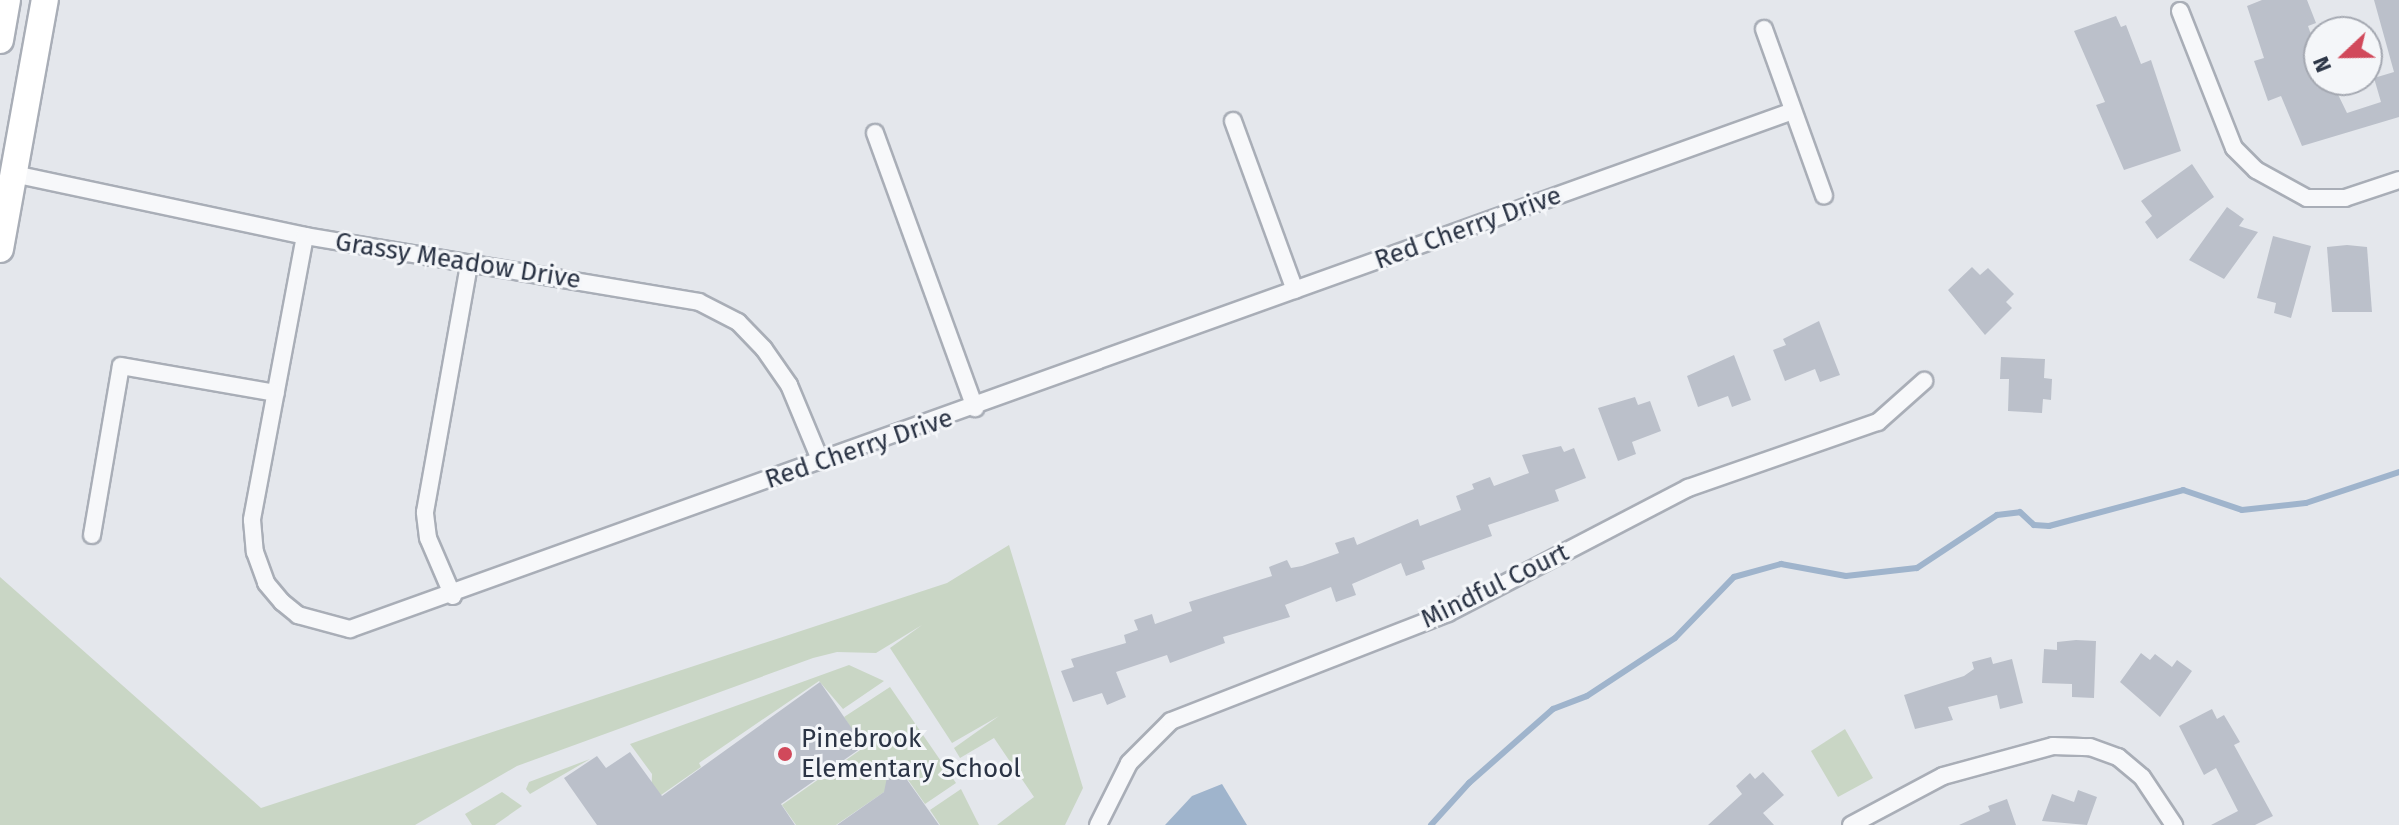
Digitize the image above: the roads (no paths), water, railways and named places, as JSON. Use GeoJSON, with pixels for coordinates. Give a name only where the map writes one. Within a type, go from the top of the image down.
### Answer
{"type":"FeatureCollection","features":[{"type":"Feature","properties":{"kind":"main road"},"geometry":{"type":"LineString","coordinates":[[0,40],[7,0]]}},
{"type":"Feature","properties":{"kind":"main road"},"geometry":{"type":"LineString","coordinates":[[14,174],[8,165],[6,129],[29,0]]}},
{"type":"Feature","properties":{"kind":"main road"},"geometry":{"type":"LineString","coordinates":[[0,249],[45,0]]}},
{"type":"Feature","properties":{"kind":"street"},"geometry":{"type":"LineString","coordinates":[[2180,11],[2234,148],[2256,170],[2307,198],[2345,198],[2399,180]]}},
{"type":"Feature","properties":{"kind":"street"},"geometry":{"type":"LineString","coordinates":[[1764,29],[1824,196]]}},
{"type":"Feature","properties":{"kind":"street","name":"Red Cherry Drive"},"geometry":{"type":"LineString","coordinates":[[305,236],[252,520],[255,552],[266,583],[298,615],[350,629],[453,596],[1793,111]]}},
{"type":"Feature","properties":{"kind":"street"},"geometry":{"type":"LineString","coordinates":[[1233,121],[1295,290]]}},
{"type":"Feature","properties":{"kind":"street"},"geometry":{"type":"LineString","coordinates":[[875,133],[975,408]]}},
{"type":"Feature","properties":{"kind":"street","name":"Grassy Meadow Drive"},"geometry":{"type":"LineString","coordinates":[[14,174],[305,236],[661,293],[699,302],[738,322],[789,385],[821,462]]}},
{"type":"Feature","properties":{"kind":"street"},"geometry":{"type":"LineString","coordinates":[[453,596],[428,538],[425,512],[469,264]]}},
{"type":"Feature","properties":{"kind":"street"},"geometry":{"type":"LineString","coordinates":[[92,535],[121,366],[276,393]]}},
{"type":"Feature","properties":{"kind":"street","name":"Mindful Court"},"geometry":{"type":"LineString","coordinates":[[1098,825],[1129,763],[1171,721],[1448,613],[1688,488],[1878,422],[1924,381]]}},
{"type":"Feature","properties":{"kind":"street"},"geometry":{"type":"LineString","coordinates":[[1851,825],[1943,776],[2053,746],[2090,747],[2118,757],[2142,777],[2174,825]]}},
{"type":"Feature","properties":{"kind":"water"},"geometry":{"type":"Polygon","coordinates":[[[1222,784],[1247,825],[1165,825],[1192,796],[1222,784]]]}},
{"type":"Feature","properties":{"kind":"waterway"},"geometry":{"type":"LineString","coordinates":[[1431,825],[1469,783],[1553,709],[1587,696],[1675,638],[1734,577],[1781,564],[1846,576],[1917,568],[1997,515],[2020,512],[2034,525],[2049,526],[2183,490],[2242,510],[2306,503],[2399,472]]}},
{"type":"Feature","properties":{"kind":"place","name":"Pinebrook Elementary School"},"geometry":{"type":"Point","coordinates":[785,754]}}]}
